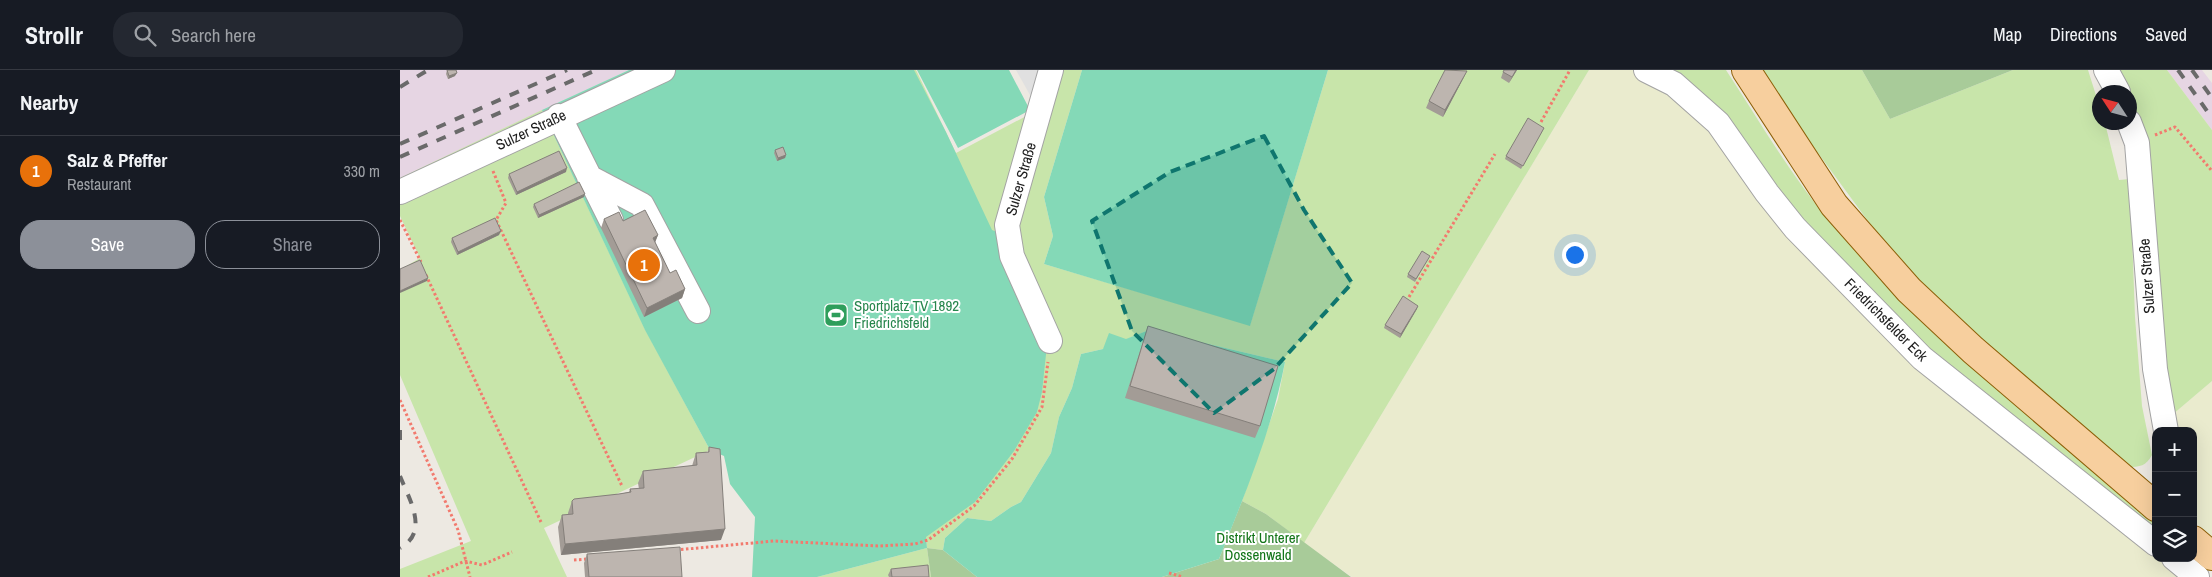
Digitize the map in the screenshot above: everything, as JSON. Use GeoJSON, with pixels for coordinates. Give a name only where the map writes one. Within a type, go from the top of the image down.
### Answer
{"type":"FeatureCollection","features":[{"type":"Feature","properties":{"kind":"main road"},"geometry":{"type":"LineString","coordinates":[[1746,70],[1834,205],[1909,290],[1973,350],[2152,496]]}},
{"type":"Feature","properties":{"kind":"main road"},"geometry":{"type":"LineString","coordinates":[[2197,543],[2212,556]]}},
{"type":"Feature","properties":{"kind":"street","name":"Sulzer Straße"},"geometry":{"type":"LineString","coordinates":[[400,192],[559,116],[662,70]]}},
{"type":"Feature","properties":{"kind":"street","name":"Sulzer Straße"},"geometry":{"type":"LineString","coordinates":[[1050,341],[1012,256],[1007,225],[1051,70]]}},
{"type":"Feature","properties":{"kind":"street","name":"Friedrichsfelder Eck"},"geometry":{"type":"LineString","coordinates":[[1646,70],[1674,84],[1718,123],[1767,193],[1795,228],[1922,358],[2152,541]]}},
{"type":"Feature","properties":{"kind":"street"},"geometry":{"type":"LineString","coordinates":[[2106,70],[2114,85]]}},
{"type":"Feature","properties":{"kind":"street"},"geometry":{"type":"LineString","coordinates":[[559,116],[611,220]]}},
{"type":"Feature","properties":{"kind":"street","name":"Sulzer Straße"},"geometry":{"type":"LineString","coordinates":[[2133,133],[2155,369],[2165,427]]}},
{"type":"Feature","properties":{"kind":"street"},"geometry":{"type":"LineString","coordinates":[[590,177],[642,205],[698,311]]}},
{"type":"Feature","properties":{"kind":"street"},"geometry":{"type":"LineString","coordinates":[[2179,562],[2197,577]]}},
{"type":"Feature","properties":{"kind":"path"},"geometry":{"type":"LineString","coordinates":[[1541,122],[1570,70]]}},
{"type":"Feature","properties":{"kind":"path"},"geometry":{"type":"LineString","coordinates":[[2133,133],[2175,127],[2212,172]]}},
{"type":"Feature","properties":{"kind":"path"},"geometry":{"type":"LineString","coordinates":[[486,151],[506,203],[496,220],[622,486]]}},
{"type":"Feature","properties":{"kind":"path"},"geometry":{"type":"LineString","coordinates":[[1409,296],[1495,154]]}},
{"type":"Feature","properties":{"kind":"path"},"geometry":{"type":"LineString","coordinates":[[400,220],[541,522]]}},
{"type":"Feature","properties":{"kind":"path"},"geometry":{"type":"LineString","coordinates":[[669,551],[774,540],[879,546],[915,544],[928,540],[974,506],[1012,459],[1042,407],[1050,341]]}},
{"type":"Feature","properties":{"kind":"path"},"geometry":{"type":"LineString","coordinates":[[400,400],[458,530],[470,577]]}},
{"type":"Feature","properties":{"kind":"path"},"geometry":{"type":"LineString","coordinates":[[428,577],[465,561],[482,565],[512,552]]}},
{"type":"Feature","properties":{"kind":"path"},"geometry":{"type":"LineString","coordinates":[[574,560],[593,558]]}},
{"type":"Feature","properties":{"kind":"path"},"geometry":{"type":"LineString","coordinates":[[1169,573],[1183,577]]}},
{"type":"Feature","properties":{"kind":"highlighted area"},"geometry":{"type":"Polygon","coordinates":[[[1264,136],[1304,210],[1352,283],[1274,369],[1214,413],[1132,331],[1092,221],[1170,172],[1264,136]]]}},
{"type":"Feature","properties":{"kind":"shaded area"},"geometry":{"type":"Polygon","coordinates":[[[400,70],[629,70],[400,178],[400,70]]]}},
{"type":"Feature","properties":{"kind":"shaded area"},"geometry":{"type":"Polygon","coordinates":[[[1016,70],[1057,70],[1043,118],[1016,70]]]}},
{"type":"Feature","properties":{"kind":"shaded area"},"geometry":{"type":"Polygon","coordinates":[[[2167,70],[2202,70],[2212,83],[2212,130],[2167,70]]]}},
{"type":"Feature","properties":{"kind":"green space","name":"Sportplatz TV 1892 Friedrichsfeld"},"geometry":{"type":"Polygon","coordinates":[[[629,70],[914,70],[946,132],[992,230],[1002,234],[1047,345],[1042,392],[1037,412],[1014,451],[975,502],[926,537],[927,548],[817,577],[752,577],[755,517],[730,484],[724,456],[710,450],[645,330],[542,110],[629,70]]]}},
{"type":"Feature","properties":{"kind":"green space"},"geometry":{"type":"Polygon","coordinates":[[[871,70],[916,70],[956,153],[1032,113],[1057,70],[1082,70],[1044,197],[1053,236],[1044,264],[1250,325],[1328,70],[1589,70],[1304,543],[1266,514],[1242,501],[1278,399],[1285,362],[1149,330],[1103,349],[1081,354],[1072,388],[1059,417],[1051,453],[1021,502],[991,521],[967,518],[945,538],[943,550],[927,548],[871,70]]]}},
{"type":"Feature","properties":{"kind":"green space"},"geometry":{"type":"Polygon","coordinates":[[[917,70],[1009,70],[1030,110],[958,148],[917,70]]]}},
{"type":"Feature","properties":{"kind":"green space"},"geometry":{"type":"Polygon","coordinates":[[[1082,70],[1328,70],[1250,326],[1044,264],[1053,236],[1044,197],[1082,70]]]}},
{"type":"Feature","properties":{"kind":"green space"},"geometry":{"type":"Polygon","coordinates":[[[1589,70],[1650,70],[1772,189],[2152,532],[2152,562],[2189,562],[2206,577],[1352,577],[1304,543],[1589,70]]]}},
{"type":"Feature","properties":{"kind":"green space"},"geometry":{"type":"Polygon","coordinates":[[[1650,70],[1726,70],[1802,187],[1868,264],[1946,342],[1988,380],[2152,521],[2152,533],[1928,354],[1772,189],[1650,70]]]}},
{"type":"Feature","properties":{"kind":"green space"},"geometry":{"type":"Polygon","coordinates":[[[1763,70],[1862,70],[1890,119],[2013,70],[2088,70],[2093,85],[2092,130],[2107,130],[2119,180],[2130,179],[2135,317],[2142,406],[2152,455],[2147,462],[2139,466],[2128,467],[1955,320],[1893,255],[1804,134],[1763,70]]]}},
{"type":"Feature","properties":{"kind":"green space"},"geometry":{"type":"Polygon","coordinates":[[[1862,70],[2013,70],[1890,119],[1862,70]]]}},
{"type":"Feature","properties":{"kind":"green space"},"geometry":{"type":"Polygon","coordinates":[[[2108,70],[2167,70],[2212,130],[2212,381],[2172,415],[2132,130],[2137,130],[2137,85],[2123,85],[2108,70]]]}},
{"type":"Feature","properties":{"kind":"green space"},"geometry":{"type":"Polygon","coordinates":[[[542,110],[645,329],[710,450],[544,528],[567,577],[400,577],[400,569],[471,541],[400,375],[400,270],[420,258],[400,216],[400,178],[542,110]]]}},
{"type":"Feature","properties":{"kind":"green space"},"geometry":{"type":"Polygon","coordinates":[[[1149,330],[1285,362],[1265,437],[1219,559],[1162,577],[977,577],[943,550],[945,538],[967,518],[991,521],[1021,502],[1051,453],[1059,417],[1072,388],[1081,354],[1103,349],[1109,333],[1126,339],[1149,330]]]}},
{"type":"Feature","properties":{"kind":"green space"},"geometry":{"type":"Polygon","coordinates":[[[2212,381],[2212,537],[2197,524],[2197,427],[2174,427],[2172,415],[2212,381]]]}},
{"type":"Feature","properties":{"kind":"green space","name":"Distrikt Unterer Dossenwald"},"geometry":{"type":"Polygon","coordinates":[[[1242,501],[1266,514],[1351,577],[1162,577],[1219,559],[1242,501]]]}},
{"type":"Feature","properties":{"kind":"green space"},"geometry":{"type":"Polygon","coordinates":[[[927,548],[931,577],[817,577],[927,548]]]}},
{"type":"Feature","properties":{"kind":"green space"},"geometry":{"type":"Polygon","coordinates":[[[927,548],[943,550],[977,577],[931,577],[927,548]]]}},
{"type":"Feature","properties":{"kind":"building"},"geometry":{"type":"Polygon","coordinates":[[[447,70],[456,70],[457,73],[449,76],[447,70]]]}},
{"type":"Feature","properties":{"kind":"building"},"geometry":{"type":"Polygon","coordinates":[[[1445,70],[1467,71],[1445,110],[1429,101],[1445,70]]]}},
{"type":"Feature","properties":{"kind":"building"},"geometry":{"type":"Polygon","coordinates":[[[1504,70],[1516,70],[1512,77],[1503,72],[1504,70]]]}},
{"type":"Feature","properties":{"kind":"building"},"geometry":{"type":"Polygon","coordinates":[[[1528,118],[1544,128],[1523,166],[1506,156],[1528,118]]]}},
{"type":"Feature","properties":{"kind":"building"},"geometry":{"type":"Polygon","coordinates":[[[783,147],[786,155],[778,158],[775,150],[783,147]]]}},
{"type":"Feature","properties":{"kind":"building"},"geometry":{"type":"Polygon","coordinates":[[[559,151],[567,168],[517,192],[509,174],[559,151]]]}},
{"type":"Feature","properties":{"kind":"building"},"geometry":{"type":"Polygon","coordinates":[[[579,182],[585,194],[539,215],[534,204],[579,182]]]}},
{"type":"Feature","properties":{"kind":"building"},"geometry":{"type":"Polygon","coordinates":[[[645,210],[658,235],[653,238],[670,273],[676,270],[685,289],[647,308],[604,219],[619,212],[623,221],[645,210]]]}},
{"type":"Feature","properties":{"kind":"building"},"geometry":{"type":"Polygon","coordinates":[[[495,218],[501,231],[458,252],[452,238],[495,218]]]}},
{"type":"Feature","properties":{"kind":"building"},"geometry":{"type":"Polygon","coordinates":[[[1422,251],[1430,256],[1416,279],[1408,274],[1422,251]]]}},
{"type":"Feature","properties":{"kind":"building"},"geometry":{"type":"Polygon","coordinates":[[[420,260],[428,278],[400,291],[400,269],[420,260]]]}},
{"type":"Feature","properties":{"kind":"building"},"geometry":{"type":"Polygon","coordinates":[[[1403,296],[1418,306],[1401,334],[1385,325],[1403,296]]]}},
{"type":"Feature","properties":{"kind":"building"},"geometry":{"type":"Polygon","coordinates":[[[1148,326],[1278,366],[1260,426],[1130,386],[1148,326]]]}},
{"type":"Feature","properties":{"kind":"building"},"geometry":{"type":"Polygon","coordinates":[[[709,447],[720,449],[725,529],[565,544],[562,515],[573,514],[572,501],[574,499],[619,494],[631,492],[630,489],[644,488],[643,471],[697,465],[696,453],[709,452],[709,447]]]}},
{"type":"Feature","properties":{"kind":"building"},"geometry":{"type":"Polygon","coordinates":[[[680,547],[682,577],[589,577],[587,554],[680,547]]]}},
{"type":"Feature","properties":{"kind":"building"},"geometry":{"type":"Polygon","coordinates":[[[928,565],[929,577],[892,577],[891,569],[928,565]]]}},
{"type":"Feature","properties":{"kind":"railway"},"geometry":{"type":"LineString","coordinates":[[400,87],[428,70]]}},
{"type":"Feature","properties":{"kind":"railway"},"geometry":{"type":"LineString","coordinates":[[400,144],[567,70]]}},
{"type":"Feature","properties":{"kind":"railway"},"geometry":{"type":"LineString","coordinates":[[400,157],[596,70]]}},
{"type":"Feature","properties":{"kind":"railway"},"geometry":{"type":"LineString","coordinates":[[2178,70],[2212,118]]}},
{"type":"Feature","properties":{"kind":"railway"},"geometry":{"type":"LineString","coordinates":[[2192,70],[2212,98]]}},
{"type":"Feature","properties":{"kind":"railway"},"geometry":{"type":"LineString","coordinates":[[400,430],[400,441]]}},
{"type":"Feature","properties":{"kind":"railway"},"geometry":{"type":"LineString","coordinates":[[400,476],[412,505],[416,524],[414,533],[409,541],[400,548]]}},
{"type":"Feature","properties":{"kind":"place","name":"Salz & Pfeffer"},"geometry":{"type":"Point","coordinates":[644,265]}},
{"type":"Feature","properties":{"kind":"place","name":"Sportplatz TV 1892 Friedrichsfeld"},"geometry":{"type":"Point","coordinates":[836,315]}}]}
